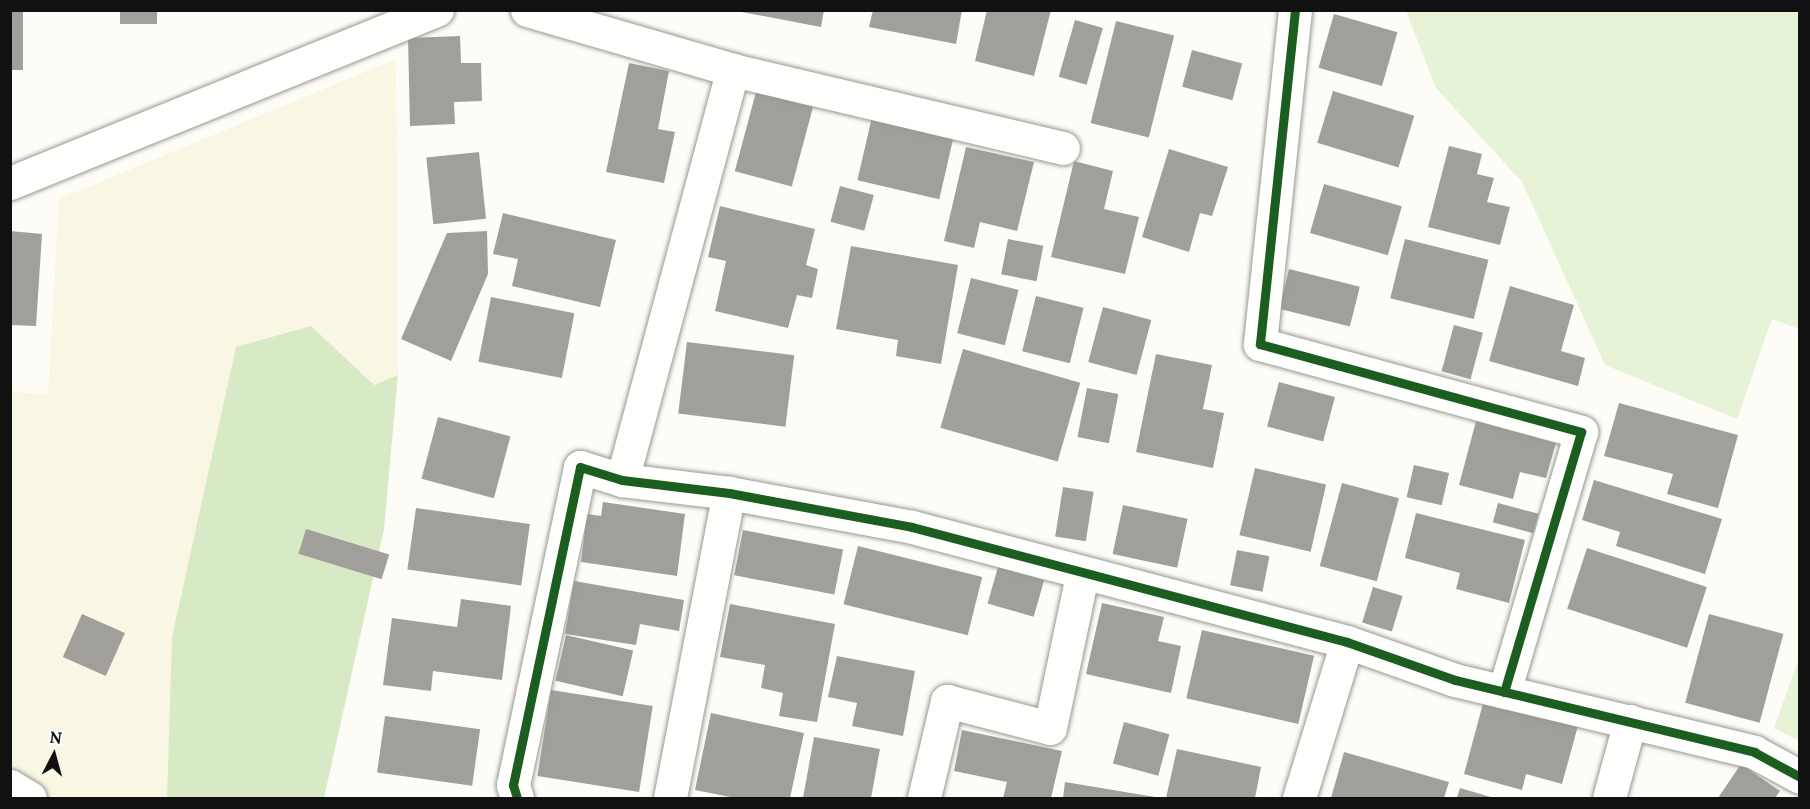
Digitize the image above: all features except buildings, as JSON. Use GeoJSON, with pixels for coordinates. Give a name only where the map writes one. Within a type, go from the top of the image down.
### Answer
{"type":"FeatureCollection","features":[{"type":"Feature","properties":{"kind":"street"},"geometry":{"type":"LineString","coordinates":[[10,183],[373,22],[437,10]]}},
{"type":"Feature","properties":{"kind":"street"},"geometry":{"type":"LineString","coordinates":[[527,10],[734,70],[1063,148]]}},
{"type":"Feature","properties":{"kind":"street"},"geometry":{"type":"LineString","coordinates":[[1295,10],[1260,344],[1581,432],[1504,692]]}},
{"type":"Feature","properties":{"kind":"street"},"geometry":{"type":"LineString","coordinates":[[622,480],[734,70]]}},
{"type":"Feature","properties":{"kind":"street"},"geometry":{"type":"LineString","coordinates":[[518,798],[513,785],[580,467],[622,480],[729,494],[912,526],[1083,575],[1347,642],[1455,680],[1754,752],[1800,777]]}},
{"type":"Feature","properties":{"kind":"street"},"geometry":{"type":"LineString","coordinates":[[670,798],[729,494]]}},
{"type":"Feature","properties":{"kind":"street"},"geometry":{"type":"LineString","coordinates":[[924,798],[947,701],[1050,728],[1083,575]]}},
{"type":"Feature","properties":{"kind":"street"},"geometry":{"type":"LineString","coordinates":[[1299,798],[1347,642]]}},
{"type":"Feature","properties":{"kind":"street"},"geometry":{"type":"LineString","coordinates":[[1609,798],[1630,721]]}},
{"type":"Feature","properties":{"kind":"street"},"geometry":{"type":"LineString","coordinates":[[10,786],[30,798]]}},
{"type":"Feature","properties":{"kind":"shaded area"},"geometry":{"type":"Polygon","coordinates":[[[396,59],[398,375],[374,385],[311,326],[172,637],[167,798],[11,798],[10,392],[48,394],[59,199],[396,59]]]}},
{"type":"Feature","properties":{"kind":"green space"},"geometry":{"type":"Polygon","coordinates":[[[1406,11],[1799,11],[1799,329],[1772,319],[1737,419],[1605,365],[1522,182],[1436,88],[1406,11]]]}},
{"type":"Feature","properties":{"kind":"green space"},"geometry":{"type":"Polygon","coordinates":[[[311,326],[374,385],[398,375],[384,529],[324,798],[167,798],[172,637],[236,347],[311,326]]]}},
{"type":"Feature","properties":{"kind":"green space"},"geometry":{"type":"Polygon","coordinates":[[[1799,658],[1799,741],[1774,728],[1799,658]]]}},
{"type":"Feature","properties":{"kind":"cycle path"},"geometry":{"type":"LineString","coordinates":[[1295,10],[1260,344],[1581,432],[1504,692]]}},
{"type":"Feature","properties":{"kind":"cycle path"},"geometry":{"type":"LineString","coordinates":[[517,798],[513,785],[580,467],[622,480],[729,493],[912,527],[1347,642],[1455,680],[1754,752],[1800,777]]}}]}
